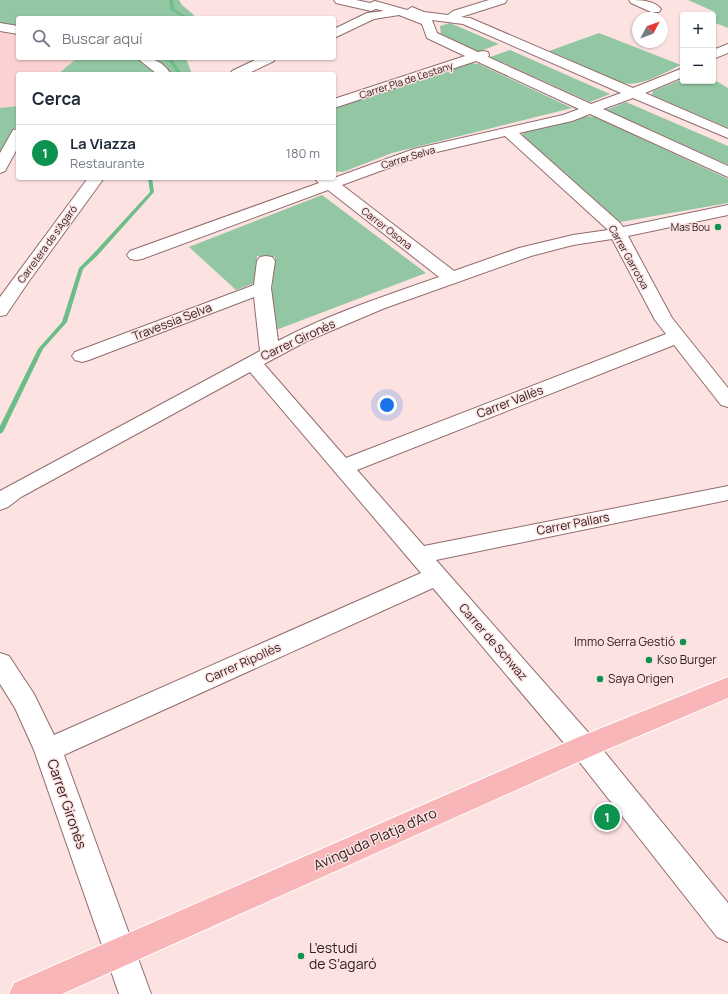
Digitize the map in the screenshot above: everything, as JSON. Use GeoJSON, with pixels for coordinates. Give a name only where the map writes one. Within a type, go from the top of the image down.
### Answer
{"type":"FeatureCollection","features":[{"type":"Feature","properties":{"kind":"main road","name":"Avinguda Platja d'Aro"},"geometry":{"type":"LineString","coordinates":[[25,994],[584,747],[728,687]]}},
{"type":"Feature","properties":{"kind":"street"},"geometry":{"type":"LineString","coordinates":[[340,0],[378,4],[386,7],[402,7],[422,15],[466,21],[728,134]]}},
{"type":"Feature","properties":{"kind":"street"},"geometry":{"type":"LineString","coordinates":[[452,18],[457,14],[501,0]]}},
{"type":"Feature","properties":{"kind":"street"},"geometry":{"type":"LineString","coordinates":[[635,0],[655,9]]}},
{"type":"Feature","properties":{"kind":"street"},"geometry":{"type":"LineString","coordinates":[[336,25],[378,4]]}},
{"type":"Feature","properties":{"kind":"street"},"geometry":{"type":"LineString","coordinates":[[336,33],[371,16],[393,13],[402,7]]}},
{"type":"Feature","properties":{"kind":"street"},"geometry":{"type":"LineString","coordinates":[[402,7],[426,22],[431,35],[728,172]]}},
{"type":"Feature","properties":{"kind":"street"},"geometry":{"type":"LineString","coordinates":[[0,27],[16,30]]}},
{"type":"Feature","properties":{"kind":"street","name":"Carrer Pla de Ľestany"},"geometry":{"type":"LineString","coordinates":[[336,103],[518,43]]}},
{"type":"Feature","properties":{"kind":"street"},"geometry":{"type":"LineString","coordinates":[[716,54],[728,48]]}},
{"type":"Feature","properties":{"kind":"street"},"geometry":{"type":"LineString","coordinates":[[146,60],[155,65],[162,72]]}},
{"type":"Feature","properties":{"kind":"street"},"geometry":{"type":"LineString","coordinates":[[241,72],[265,60]]}},
{"type":"Feature","properties":{"kind":"street","name":"Carrer Selva"},"geometry":{"type":"LineString","coordinates":[[336,178],[419,152],[567,118],[680,73]]}},
{"type":"Feature","properties":{"kind":"street","name":"Carrer Garrotxa"},"geometry":{"type":"LineString","coordinates":[[509,132],[614,226],[664,320],[728,401]]}},
{"type":"Feature","properties":{"kind":"street"},"geometry":{"type":"LineString","coordinates":[[0,168],[16,137]]}},
{"type":"Feature","properties":{"kind":"street","name":"Carretera de s'Agaró"},"geometry":{"type":"LineString","coordinates":[[0,311],[21,279],[95,180]]}},
{"type":"Feature","properties":{"kind":"street","name":"Carrer Selva"},"geometry":{"type":"LineString","coordinates":[[136,254],[326,181]]}},
{"type":"Feature","properties":{"kind":"street","name":"Carrer Osona"},"geometry":{"type":"LineString","coordinates":[[326,181],[452,278]]}},
{"type":"Feature","properties":{"kind":"street","name":"Carrer Gironès"},"geometry":{"type":"LineString","coordinates":[[0,502],[13,492],[261,357],[300,337],[379,304],[525,252],[574,240],[617,233],[728,210]]}},
{"type":"Feature","properties":{"kind":"street"},"geometry":{"type":"LineString","coordinates":[[261,357],[262,288],[266,261]]}},
{"type":"Feature","properties":{"kind":"street","name":"Travessia Selva"},"geometry":{"type":"LineString","coordinates":[[82,356],[262,288]]}},
{"type":"Feature","properties":{"kind":"street","name":"Carrer Vallès"},"geometry":{"type":"LineString","coordinates":[[343,467],[676,337]]}},
{"type":"Feature","properties":{"kind":"street","name":"Carrer de Schwaz"},"geometry":{"type":"LineString","coordinates":[[261,357],[343,467],[584,747],[728,927]]}},
{"type":"Feature","properties":{"kind":"street","name":"Carrer Pallars"},"geometry":{"type":"LineString","coordinates":[[419,555],[728,493]]}},
{"type":"Feature","properties":{"kind":"street","name":"Carrer Ripollès"},"geometry":{"type":"LineString","coordinates":[[48,750],[437,576]]}},
{"type":"Feature","properties":{"kind":"street","name":"Carrer Gironès"},"geometry":{"type":"LineString","coordinates":[[0,663],[25,702],[48,750],[135,994]]}},
{"type":"Feature","properties":{"kind":"shaded area"},"geometry":{"type":"Polygon","coordinates":[[[0,29],[16,32],[16,60],[75,60],[60,72],[16,72],[16,106],[0,108],[0,29]]]}},
{"type":"Feature","properties":{"kind":"green space"},"geometry":{"type":"Polygon","coordinates":[[[0,0],[179,0],[182,5],[194,15],[16,16],[16,28],[0,25],[0,0]]]}},
{"type":"Feature","properties":{"kind":"green space"},"geometry":{"type":"Polygon","coordinates":[[[688,0],[728,0],[728,28],[716,23],[715,12],[688,0]]]}},
{"type":"Feature","properties":{"kind":"green space"},"geometry":{"type":"Polygon","coordinates":[[[450,23],[499,44],[478,52],[441,34],[440,26],[450,23]]]}},
{"type":"Feature","properties":{"kind":"green space"},"geometry":{"type":"Polygon","coordinates":[[[599,33],[632,46],[632,48],[637,48],[680,65],[645,81],[630,84],[622,83],[549,51],[599,33]]]}},
{"type":"Feature","properties":{"kind":"green space"},"geometry":{"type":"Polygon","coordinates":[[[510,50],[610,94],[590,102],[490,57],[510,50]]]}},
{"type":"Feature","properties":{"kind":"green space"},"geometry":{"type":"Polygon","coordinates":[[[75,60],[187,60],[191,72],[60,72],[75,60]]]}},
{"type":"Feature","properties":{"kind":"green space"},"geometry":{"type":"Polygon","coordinates":[[[469,63],[479,64],[572,108],[392,153],[343,172],[336,171],[336,105],[445,69],[469,63]]]}},
{"type":"Feature","properties":{"kind":"green space"},"geometry":{"type":"Polygon","coordinates":[[[680,80],[680,84],[716,84],[716,81],[728,88],[728,128],[652,95],[653,91],[680,80]]]}},
{"type":"Feature","properties":{"kind":"green space"},"geometry":{"type":"Polygon","coordinates":[[[626,102],[728,146],[728,165],[606,110],[626,102]]]}},
{"type":"Feature","properties":{"kind":"green space"},"geometry":{"type":"Polygon","coordinates":[[[16,106],[16,128],[0,155],[0,108],[16,106]]]}},
{"type":"Feature","properties":{"kind":"green space"},"geometry":{"type":"Polygon","coordinates":[[[583,116],[596,117],[728,179],[728,203],[620,222],[523,136],[523,131],[583,116]]]}},
{"type":"Feature","properties":{"kind":"green space"},"geometry":{"type":"Polygon","coordinates":[[[322,195],[426,273],[268,333],[275,257],[257,256],[257,282],[236,290],[189,247],[322,195]]]}},
{"type":"Feature","properties":{"kind":"waterway"},"geometry":{"type":"LineString","coordinates":[[171,0],[172,9],[184,16]]}},
{"type":"Feature","properties":{"kind":"waterway"},"geometry":{"type":"LineString","coordinates":[[170,60],[179,72]]}},
{"type":"Feature","properties":{"kind":"waterway"},"geometry":{"type":"LineString","coordinates":[[0,432],[41,349],[64,322],[81,268],[95,255],[152,192],[150,180]]}},
{"type":"Feature","properties":{"kind":"place","name":"Mas Bou"},"geometry":{"type":"Point","coordinates":[718,227]}},
{"type":"Feature","properties":{"kind":"place","name":"Immo Serra Gestió"},"geometry":{"type":"Point","coordinates":[683,642]}},
{"type":"Feature","properties":{"kind":"place","name":"Kso Burger"},"geometry":{"type":"Point","coordinates":[649,660]}},
{"type":"Feature","properties":{"kind":"place","name":"Saya Origen"},"geometry":{"type":"Point","coordinates":[600,679]}},
{"type":"Feature","properties":{"kind":"place","name":"La Viazza"},"geometry":{"type":"Point","coordinates":[607,817]}},
{"type":"Feature","properties":{"kind":"place","name":"L’estudi de S’agaró"},"geometry":{"type":"Point","coordinates":[301,956]}}]}
